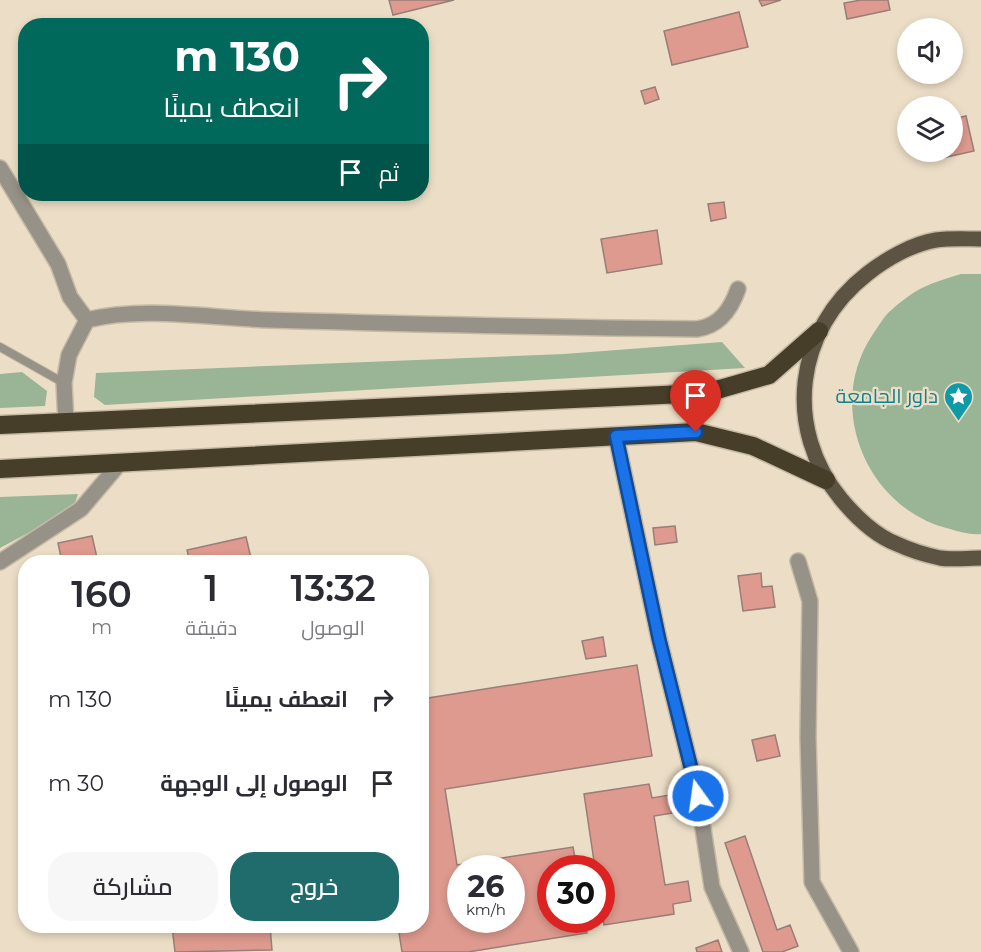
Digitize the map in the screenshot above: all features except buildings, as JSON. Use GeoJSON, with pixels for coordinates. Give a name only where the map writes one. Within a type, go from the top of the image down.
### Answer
{"type":"FeatureCollection","features":[{"type":"Feature","properties":{"kind":"highway"},"geometry":{"type":"LineString","coordinates":[[0,425],[706,393],[769,375],[819,331]]}},
{"type":"Feature","properties":{"kind":"highway"},"geometry":{"type":"LineString","coordinates":[[0,469],[696,432],[753,446],[826,480]]}},
{"type":"Feature","properties":{"kind":"main road"},"geometry":{"type":"LineString","coordinates":[[981,239],[935,240],[887,258],[847,289],[819,331],[809,360],[804,391],[808,432],[813,452],[826,480],[856,517],[895,544],[940,558],[981,558]]}},
{"type":"Feature","properties":{"kind":"street"},"geometry":{"type":"LineString","coordinates":[[0,168],[18,198]]}},
{"type":"Feature","properties":{"kind":"street"},"geometry":{"type":"LineString","coordinates":[[20,201],[58,264],[70,297],[87,320]]}},
{"type":"Feature","properties":{"kind":"street"},"geometry":{"type":"LineString","coordinates":[[66,422],[64,383],[69,355],[87,320],[108,315],[136,313],[266,320],[697,329],[708,328],[721,319],[733,305],[738,289]]}},
{"type":"Feature","properties":{"kind":"street"},"geometry":{"type":"LineString","coordinates":[[616,436],[659,639],[698,796],[712,887],[741,952]]}},
{"type":"Feature","properties":{"kind":"street"},"geometry":{"type":"LineString","coordinates":[[0,562],[81,509],[120,463]]}},
{"type":"Feature","properties":{"kind":"street"},"geometry":{"type":"LineString","coordinates":[[798,561],[810,601],[808,737],[812,882],[851,952]]}},
{"type":"Feature","properties":{"kind":"lane"},"geometry":{"type":"LineString","coordinates":[[0,347],[64,383]]}},
{"type":"Feature","properties":{"kind":"green space"},"geometry":{"type":"Polygon","coordinates":[[[961,274],[981,274],[981,534],[969,534],[950,529],[921,518],[896,500],[876,477],[862,451],[854,422],[853,392],[859,362],[883,320],[896,306],[918,290],[961,274]]]}},
{"type":"Feature","properties":{"kind":"green space"},"geometry":{"type":"Polygon","coordinates":[[[722,342],[745,368],[105,405],[94,397],[96,373],[564,354],[722,342]]]}},
{"type":"Feature","properties":{"kind":"green space"},"geometry":{"type":"Polygon","coordinates":[[[22,372],[47,391],[45,406],[0,408],[0,374],[22,372]]]}},
{"type":"Feature","properties":{"kind":"green space"},"geometry":{"type":"Polygon","coordinates":[[[78,494],[73,509],[0,548],[0,497],[78,494]]]}},
{"type":"Feature","properties":{"kind":"place","name":"داور الجامعة"},"geometry":{"type":"Point","coordinates":[959,422]}},
{"type":"Feature","properties":{"kind":"route"},"geometry":{"type":"LineString","coordinates":[[696,432],[616,436],[659,639],[698,796]]}}]}
